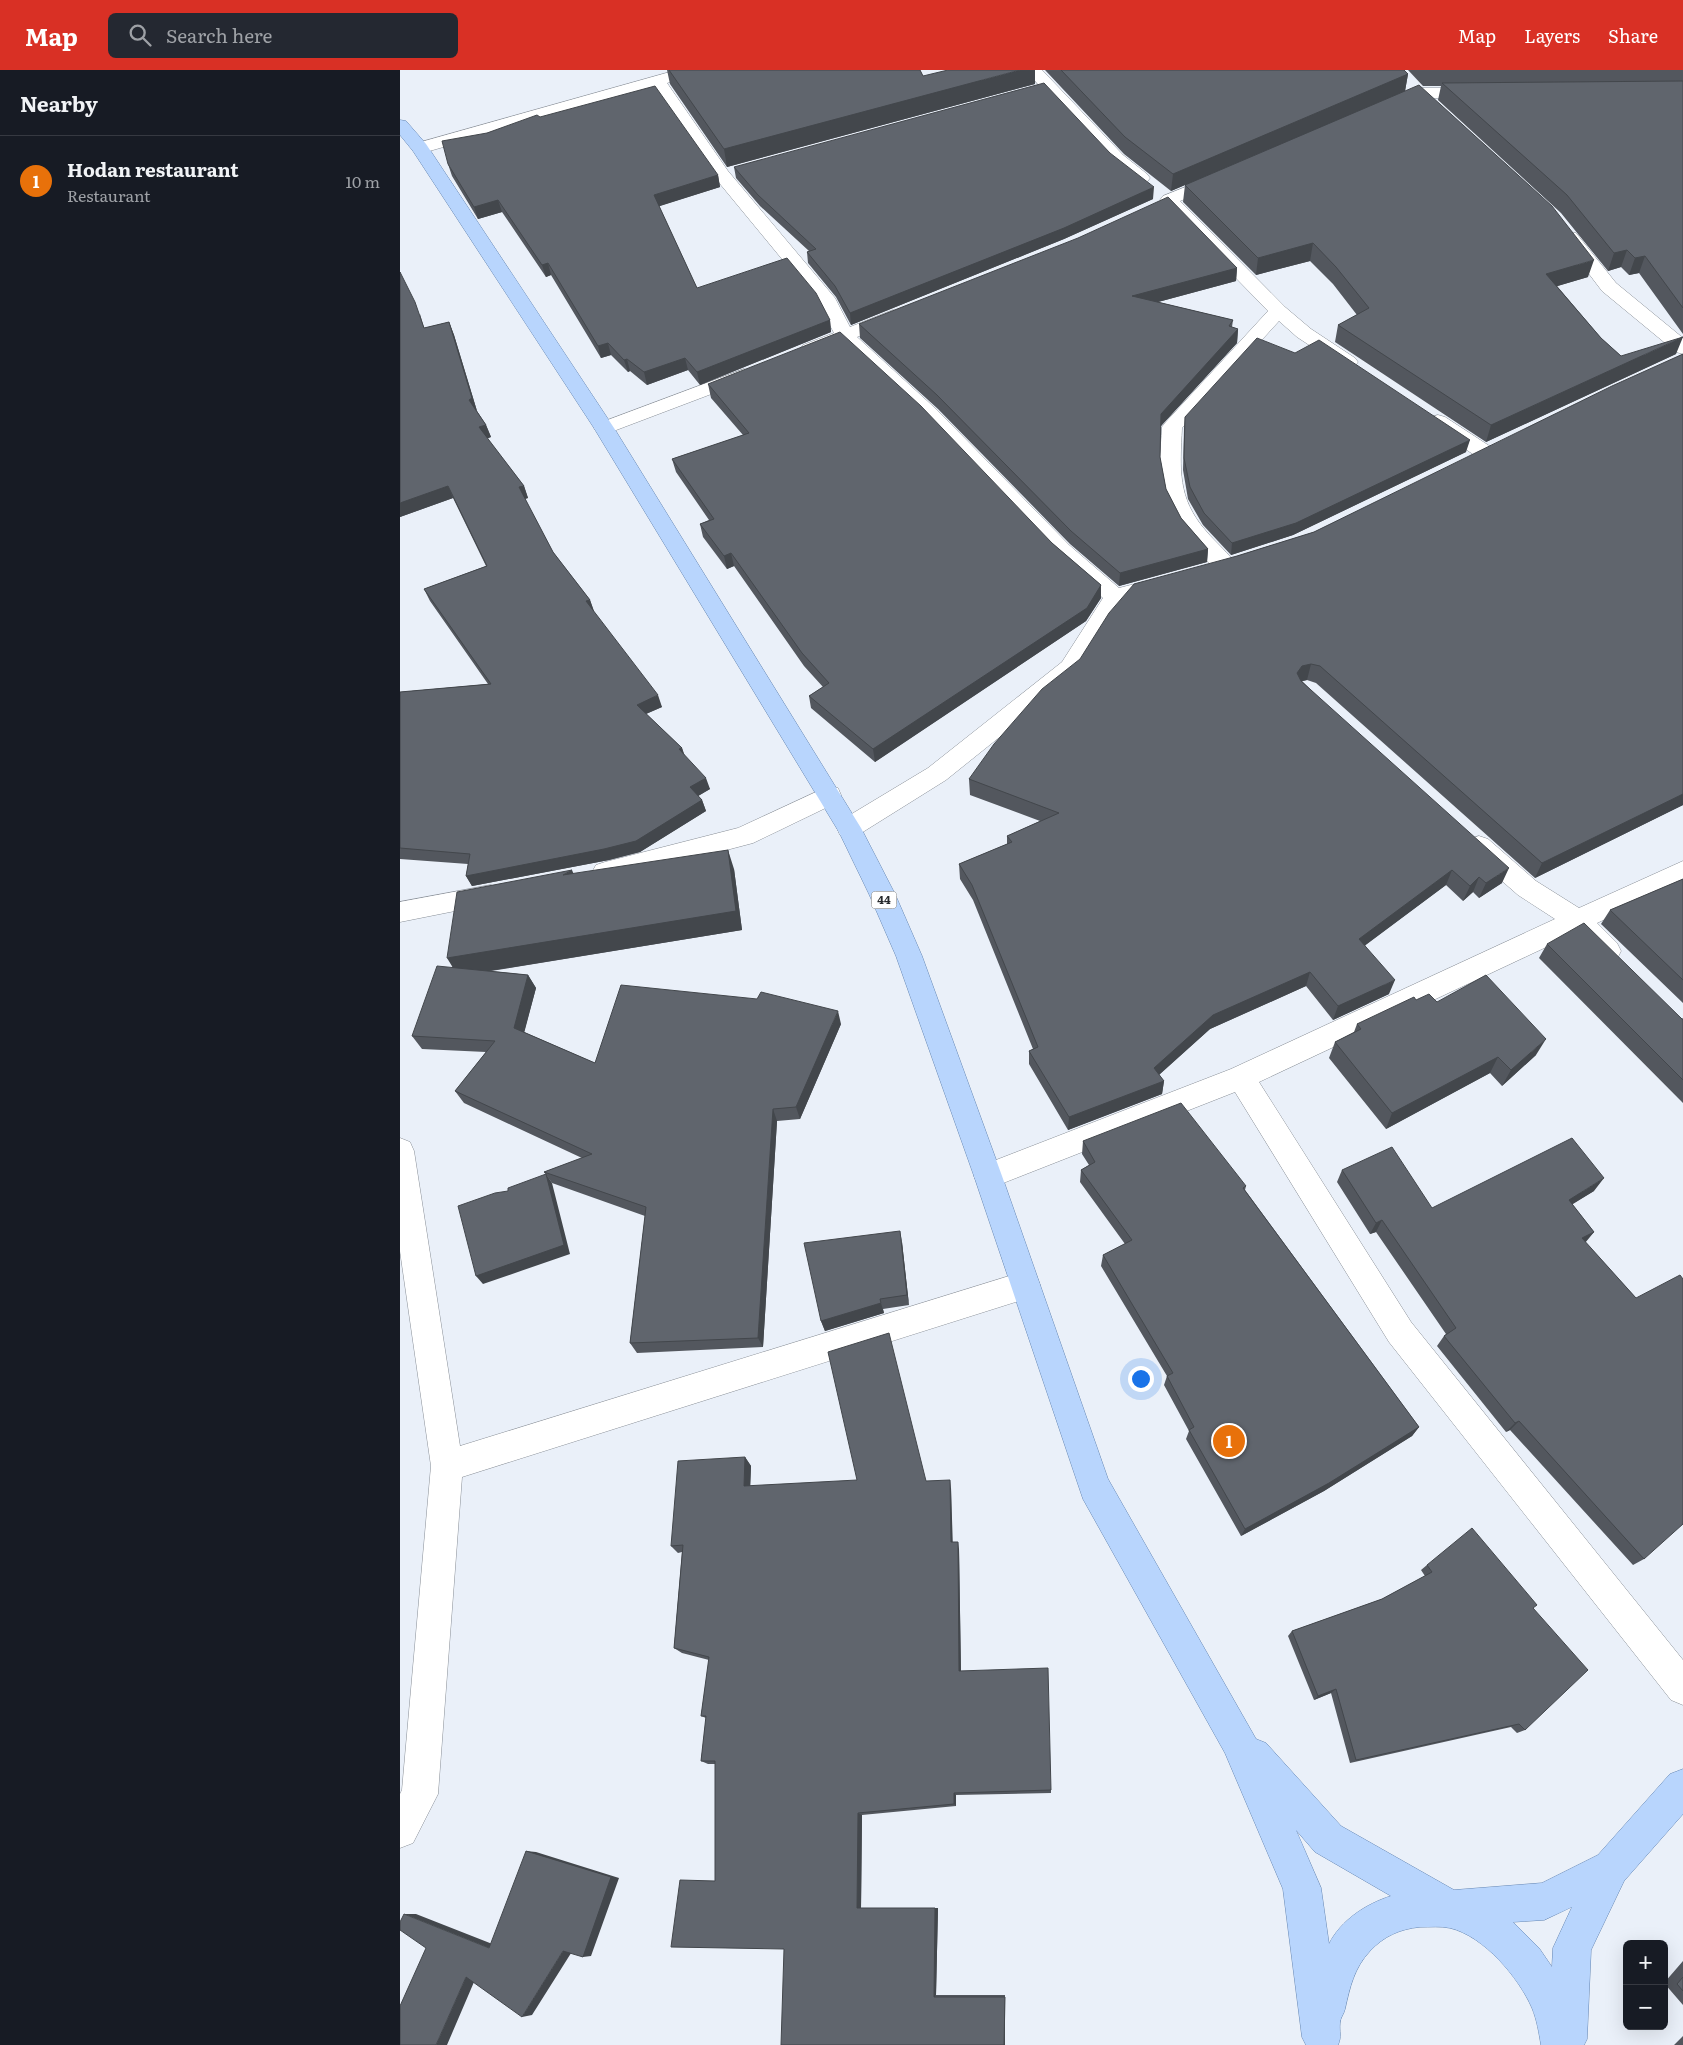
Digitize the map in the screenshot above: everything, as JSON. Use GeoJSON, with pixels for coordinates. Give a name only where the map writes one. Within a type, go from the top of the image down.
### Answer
{"type":"FeatureCollection","features":[{"type":"Feature","properties":{"kind":"main road","name":"44"},"geometry":{"type":"LineString","coordinates":[[407,138],[604,428],[849,828],[882,894],[909,956],[988,1176],[1095,1487],[1238,1740]]}},
{"type":"Feature","properties":{"kind":"main road"},"geometry":{"type":"LineString","coordinates":[[1238,1740],[1328,1838],[1451,1909],[1487,1925],[1519,1953],[1544,1990],[1559,2034],[1560,2045]]}},
{"type":"Feature","properties":{"kind":"main road"},"geometry":{"type":"LineString","coordinates":[[1238,1740],[1302,1888],[1323,2041]]}},
{"type":"Feature","properties":{"kind":"main road"},"geometry":{"type":"LineString","coordinates":[[1566,2045],[1572,1948],[1611,1868],[1683,1787]]}},
{"type":"Feature","properties":{"kind":"main road"},"geometry":{"type":"LineString","coordinates":[[1323,2041],[1327,1990],[1346,1949],[1374,1921],[1411,1908],[1451,1909],[1544,1901],[1611,1868]]}},
{"type":"Feature","properties":{"kind":"street"},"geometry":{"type":"LineString","coordinates":[[407,138],[694,70]]}},
{"type":"Feature","properties":{"kind":"street"},"geometry":{"type":"LineString","coordinates":[[1033,70],[1117,160],[1169,200],[1278,311],[1304,333],[1363,372]]}},
{"type":"Feature","properties":{"kind":"street"},"geometry":{"type":"LineString","coordinates":[[657,80],[722,175],[828,302],[845,336],[930,414],[1061,550],[1115,597]]}},
{"type":"Feature","properties":{"kind":"street"},"geometry":{"type":"LineString","coordinates":[[1028,92],[1047,87]]}},
{"type":"Feature","properties":{"kind":"street"},"geometry":{"type":"LineString","coordinates":[[1374,112],[1412,87],[1487,93]]}},
{"type":"Feature","properties":{"kind":"street"},"geometry":{"type":"LineString","coordinates":[[1412,87],[1440,113]]}},
{"type":"Feature","properties":{"kind":"street"},"geometry":{"type":"LineString","coordinates":[[722,175],[742,170]]}},
{"type":"Feature","properties":{"kind":"street"},"geometry":{"type":"LineString","coordinates":[[1151,208],[1232,173]]}},
{"type":"Feature","properties":{"kind":"street"},"geometry":{"type":"LineString","coordinates":[[1560,226],[1609,287],[1680,357]]}},
{"type":"Feature","properties":{"kind":"street"},"geometry":{"type":"LineString","coordinates":[[791,357],[907,310]]}},
{"type":"Feature","properties":{"kind":"street"},"geometry":{"type":"LineString","coordinates":[[1226,566],[1194,532],[1174,498],[1171,461],[1172,427],[1278,311]]}},
{"type":"Feature","properties":{"kind":"street"},"geometry":{"type":"LineString","coordinates":[[604,428],[764,368]]}},
{"type":"Feature","properties":{"kind":"street"},"geometry":{"type":"LineString","coordinates":[[1420,410],[1484,452]]}},
{"type":"Feature","properties":{"kind":"street"},"geometry":{"type":"LineString","coordinates":[[849,828],[937,774],[1070,668],[1115,597],[1180,579]]}},
{"type":"Feature","properties":{"kind":"street"},"geometry":{"type":"LineString","coordinates":[[581,877],[609,872],[744,836],[829,795]]}},
{"type":"Feature","properties":{"kind":"street"},"geometry":{"type":"LineString","coordinates":[[1461,829],[1527,888],[1577,920],[1627,968]]}},
{"type":"Feature","properties":{"kind":"street"},"geometry":{"type":"LineString","coordinates":[[988,1176],[1241,1077],[1683,870]]}},
{"type":"Feature","properties":{"kind":"street"},"geometry":{"type":"LineString","coordinates":[[400,912],[514,890]]}},
{"type":"Feature","properties":{"kind":"street"},"geometry":{"type":"LineString","coordinates":[[1241,1077],[1400,1332],[1683,1688]]}},
{"type":"Feature","properties":{"kind":"street"},"geometry":{"type":"LineString","coordinates":[[400,1151],[447,1466],[420,1794],[400,1830]]}},
{"type":"Feature","properties":{"kind":"street"},"geometry":{"type":"LineString","coordinates":[[447,1466],[1025,1285]]}},
{"type":"Feature","properties":{"kind":"building"},"geometry":{"type":"Polygon","coordinates":[[[669,70],[920,70],[923,76],[948,70],[1020,70],[724,149],[669,70]]]}},
{"type":"Feature","properties":{"kind":"building"},"geometry":{"type":"Polygon","coordinates":[[[1061,70],[1404,70],[1408,74],[1173,174],[1125,137],[1061,70]]]}},
{"type":"Feature","properties":{"kind":"building"},"geometry":{"type":"Polygon","coordinates":[[[1683,81],[1683,308],[1645,256],[1635,258],[1627,250],[1614,253],[1567,195],[1442,83],[1683,81]]]}},
{"type":"Feature","properties":{"kind":"building"},"geometry":{"type":"Polygon","coordinates":[[[1044,83],[1110,153],[1154,187],[1064,228],[850,313],[835,286],[807,252],[816,249],[758,195],[734,167],[1044,83]]]}},
{"type":"Feature","properties":{"kind":"building"},"geometry":{"type":"Polygon","coordinates":[[[1419,85],[1552,206],[1594,260],[1546,274],[1601,338],[1621,356],[1683,337],[1491,425],[1338,325],[1369,308],[1336,267],[1313,243],[1258,258],[1185,185],[1419,85]]]}},
{"type":"Feature","properties":{"kind":"building"},"geometry":{"type":"Polygon","coordinates":[[[655,86],[718,175],[654,195],[697,288],[787,258],[816,293],[830,320],[697,372],[685,358],[644,372],[627,359],[624,360],[608,343],[598,346],[548,263],[542,265],[498,200],[474,207],[448,164],[442,141],[487,133],[537,115],[540,117],[655,86]]]}},
{"type":"Feature","properties":{"kind":"building"},"geometry":{"type":"Polygon","coordinates":[[[1168,197],[1237,268],[1132,296],[1233,320],[1229,326],[1238,329],[1161,414],[1160,457],[1166,489],[1181,518],[1208,549],[1120,573],[1071,531],[937,395],[859,324],[1078,238],[1168,197]]]}},
{"type":"Feature","properties":{"kind":"building"},"geometry":{"type":"Polygon","coordinates":[[[400,272],[415,302],[424,328],[449,322],[472,398],[469,400],[486,425],[479,427],[524,486],[519,487],[553,552],[590,600],[586,601],[658,695],[637,705],[682,748],[679,749],[706,778],[690,787],[702,800],[636,841],[466,876],[470,854],[400,848],[400,692],[491,684],[424,589],[487,566],[448,486],[400,503],[400,272]]]}},
{"type":"Feature","properties":{"kind":"building"},"geometry":{"type":"Polygon","coordinates":[[[840,332],[921,406],[1052,543],[1101,585],[1087,608],[873,749],[809,696],[829,683],[802,653],[731,553],[724,556],[700,524],[714,519],[672,459],[749,433],[708,384],[840,332]]]}},
{"type":"Feature","properties":{"kind":"building"},"geometry":{"type":"Polygon","coordinates":[[[1257,338],[1295,353],[1319,340],[1470,440],[1296,523],[1232,543],[1204,513],[1190,487],[1184,458],[1185,417],[1257,338]]]}},
{"type":"Feature","properties":{"kind":"building"},"geometry":{"type":"Polygon","coordinates":[[[1683,354],[1683,794],[1542,863],[1320,666],[1311,664],[1302,666],[1297,673],[1301,681],[1509,868],[1486,883],[1479,877],[1470,886],[1452,870],[1359,939],[1395,980],[1338,1006],[1310,972],[1213,1015],[1154,1068],[1164,1081],[1069,1117],[1029,1051],[1038,1047],[972,885],[959,864],[1012,842],[1007,836],[1059,813],[969,779],[994,744],[1042,689],[1080,659],[1109,613],[1134,584],[1237,556],[1314,532],[1612,386],[1683,354]]]}},
{"type":"Feature","properties":{"kind":"building"},"geometry":{"type":"Polygon","coordinates":[[[728,850],[736,911],[447,958],[457,892],[572,870],[563,875],[728,850]]]}},
{"type":"Feature","properties":{"kind":"building"},"geometry":{"type":"Polygon","coordinates":[[[1683,879],[1683,980],[1610,910],[1683,879]]]}},
{"type":"Feature","properties":{"kind":"building"},"geometry":{"type":"Polygon","coordinates":[[[1584,923],[1683,1019],[1683,1080],[1547,944],[1584,923]]]}},
{"type":"Feature","properties":{"kind":"building"},"geometry":{"type":"Polygon","coordinates":[[[437,966],[528,975],[514,1028],[595,1063],[621,985],[757,999],[761,992],[838,1011],[796,1107],[773,1109],[758,1338],[630,1343],[646,1207],[544,1172],[592,1154],[455,1091],[495,1041],[412,1036],[437,966]]]}},
{"type":"Feature","properties":{"kind":"building"},"geometry":{"type":"Polygon","coordinates":[[[1486,975],[1546,1039],[1511,1070],[1498,1057],[1392,1113],[1335,1042],[1361,1029],[1357,1024],[1414,997],[1416,1000],[1429,994],[1437,1002],[1486,975]]]}},
{"type":"Feature","properties":{"kind":"building"},"geometry":{"type":"Polygon","coordinates":[[[1181,1103],[1246,1186],[1243,1188],[1419,1427],[1329,1483],[1245,1529],[1189,1430],[1194,1427],[1167,1376],[1173,1373],[1103,1255],[1132,1240],[1081,1170],[1095,1162],[1083,1141],[1181,1103]]]}},
{"type":"Feature","properties":{"kind":"building"},"geometry":{"type":"Polygon","coordinates":[[[1572,1138],[1604,1178],[1569,1200],[1594,1232],[1582,1238],[1636,1298],[1680,1275],[1683,1279],[1683,1524],[1644,1559],[1519,1421],[1515,1423],[1444,1336],[1456,1328],[1382,1220],[1376,1223],[1342,1170],[1392,1147],[1432,1208],[1572,1138]]]}},
{"type":"Feature","properties":{"kind":"building"},"geometry":{"type":"Polygon","coordinates":[[[546,1174],[564,1245],[476,1276],[458,1206],[495,1193],[508,1191],[508,1188],[546,1174]]]}},
{"type":"Feature","properties":{"kind":"building"},"geometry":{"type":"Polygon","coordinates":[[[900,1231],[907,1295],[880,1299],[881,1303],[821,1321],[804,1243],[900,1231]]]}},
{"type":"Feature","properties":{"kind":"building"},"geometry":{"type":"Polygon","coordinates":[[[889,1333],[926,1481],[950,1480],[951,1542],[958,1542],[959,1671],[1048,1668],[1051,1790],[954,1793],[954,1804],[858,1813],[857,1908],[935,1908],[934,1997],[1005,1997],[1004,2045],[781,2045],[784,1949],[671,1947],[680,1880],[715,1881],[715,1761],[701,1761],[706,1716],[701,1716],[709,1657],[674,1648],[683,1545],[671,1546],[678,1461],[745,1457],[744,1486],[857,1480],[828,1352],[889,1333]]]}},
{"type":"Feature","properties":{"kind":"building"},"geometry":{"type":"Polygon","coordinates":[[[1472,1528],[1537,1605],[1533,1608],[1588,1670],[1525,1730],[1519,1724],[1356,1760],[1336,1689],[1318,1696],[1292,1631],[1382,1599],[1432,1572],[1427,1565],[1472,1528]]]}},
{"type":"Feature","properties":{"kind":"building"},"geometry":{"type":"Polygon","coordinates":[[[526,1851],[611,1877],[583,1957],[563,1951],[522,2017],[466,1977],[436,2045],[400,2045],[400,2006],[426,1948],[400,1930],[400,1922],[404,1914],[489,1948],[526,1851]]]}},
{"type":"Feature","properties":{"kind":"building"},"geometry":{"type":"Polygon","coordinates":[[[1683,1977],[1683,1991],[1677,1984],[1683,1977]]]}},
{"type":"Feature","properties":{"kind":"place","name":"Hodan restaurant"},"geometry":{"type":"Point","coordinates":[1229,1441]}}]}
